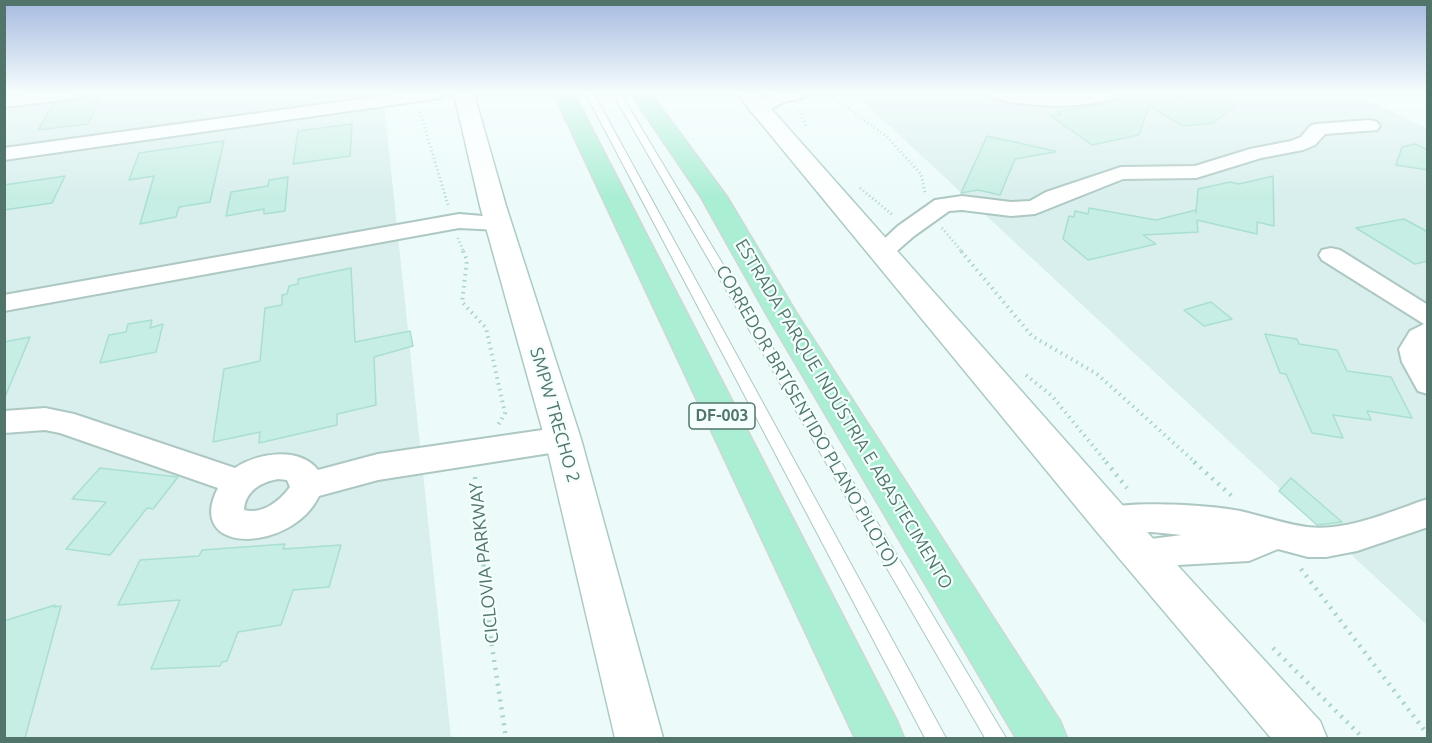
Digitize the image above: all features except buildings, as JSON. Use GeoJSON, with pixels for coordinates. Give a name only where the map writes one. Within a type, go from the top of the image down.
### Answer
{"type":"FeatureCollection","features":[{"type":"Feature","properties":{"kind":"highway","name":"DF-003"},"geometry":{"type":"LineString","coordinates":[[581,129],[880,738]]}},
{"type":"Feature","properties":{"kind":"highway","name":"ESTRADA PARQUE INDÚSTRIA E ABASTECIMENTO"},"geometry":{"type":"LineString","coordinates":[[666,129],[714,197],[788,325],[1043,738]]}},
{"type":"Feature","properties":{"kind":"street"},"geometry":{"type":"LineString","coordinates":[[4,154],[193,129]]}},
{"type":"Feature","properties":{"kind":"street","name":"SMPW TRECHO 2"},"geometry":{"type":"LineString","coordinates":[[459,129],[496,214],[563,439],[638,737]]}},
{"type":"Feature","properties":{"kind":"street"},"geometry":{"type":"LineString","coordinates":[[790,129],[882,252],[1111,520],[1303,738]]}},
{"type":"Feature","properties":{"kind":"street"},"geometry":{"type":"LineString","coordinates":[[882,252],[943,205],[955,203],[1011,210],[1035,207],[1054,197],[1121,173],[1196,172],[1257,153],[1296,146],[1308,141],[1321,129]]}},
{"type":"Feature","properties":{"kind":"street"},"geometry":{"type":"LineString","coordinates":[[4,303],[496,214]]}},
{"type":"Feature","properties":{"kind":"street"},"geometry":{"type":"LineString","coordinates":[[1331,255],[1428,317]]}},
{"type":"Feature","properties":{"kind":"street"},"geometry":{"type":"LineString","coordinates":[[1428,332],[1418,337],[1414,343],[1412,357],[1428,384]]}},
{"type":"Feature","properties":{"kind":"street"},"geometry":{"type":"LineString","coordinates":[[4,422],[45,419],[63,422],[240,483]]}},
{"type":"Feature","properties":{"kind":"street"},"geometry":{"type":"LineString","coordinates":[[307,486],[378,467],[484,449],[563,439]]}},
{"type":"Feature","properties":{"kind":"street"},"geometry":{"type":"LineString","coordinates":[[278,466],[290,466],[300,470],[306,477],[307,486],[296,507],[270,523],[242,525],[232,521],[227,513],[226,504],[231,493],[251,474],[278,466]]}},
{"type":"Feature","properties":{"kind":"street"},"geometry":{"type":"LineString","coordinates":[[1111,520],[1152,518],[1237,525],[1254,527],[1308,542],[1326,542],[1356,536],[1428,513]]}},
{"type":"Feature","properties":{"kind":"street"},"geometry":{"type":"LineString","coordinates":[[1143,555],[1178,550],[1249,546],[1264,542],[1271,533]]}},
{"type":"Feature","properties":{"kind":"lane"},"geometry":{"type":"LineString","coordinates":[[609,129],[936,738]]}},
{"type":"Feature","properties":{"kind":"lane","name":"CORREDOR BRT(SENTIDO PLANO PILOTO)"},"geometry":{"type":"LineString","coordinates":[[637,129],[996,738]]}},
{"type":"Feature","properties":{"kind":"path","name":"CICLOVIA PARKWAY"},"geometry":{"type":"LineString","coordinates":[[425,129],[467,260],[462,303],[486,328],[506,413],[474,470],[491,640],[506,738]]}},
{"type":"Feature","properties":{"kind":"path"},"geometry":{"type":"LineString","coordinates":[[876,129],[886,136],[921,174],[930,213],[1032,336],[1097,374],[1271,533],[1428,735]]}},
{"type":"Feature","properties":{"kind":"shaded area"},"geometry":{"type":"Polygon","coordinates":[[[4,129],[387,129],[451,738],[5,738],[4,129]]]}},
{"type":"Feature","properties":{"kind":"shaded area"},"geometry":{"type":"Polygon","coordinates":[[[892,129],[1427,129],[1427,625],[892,129]]]}}]}
